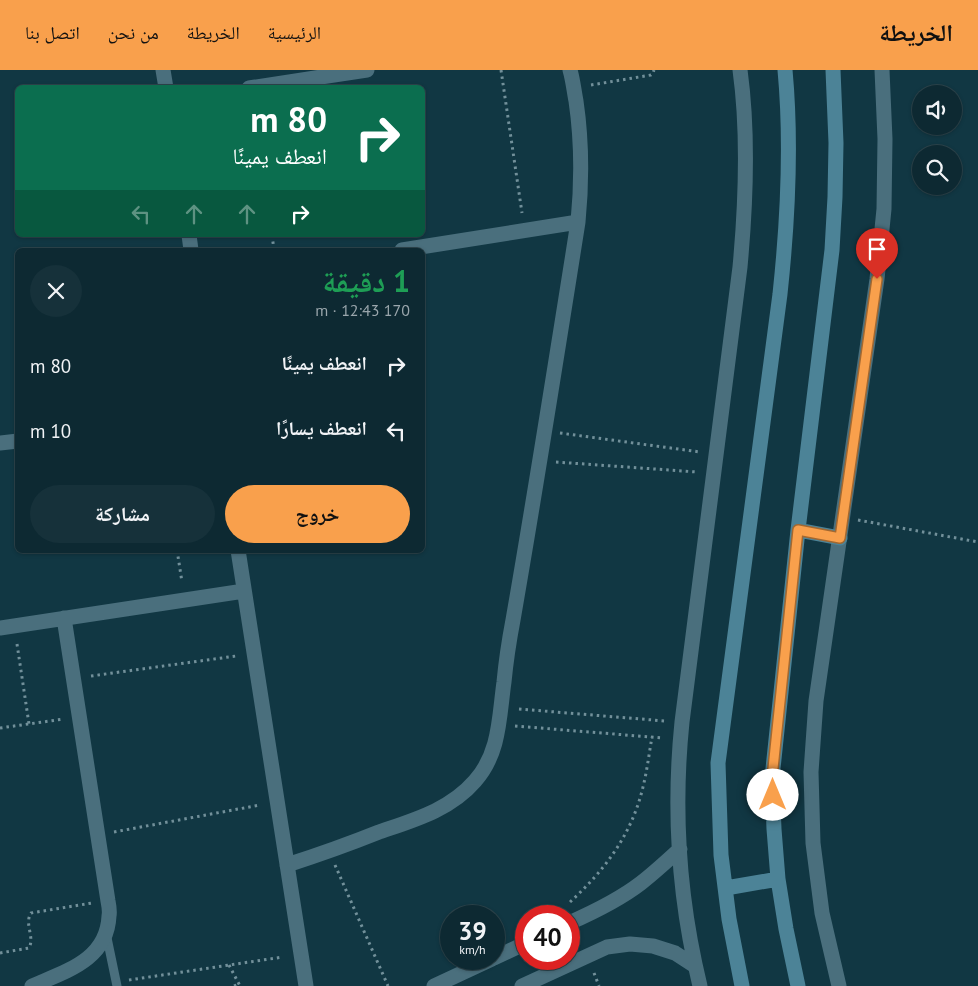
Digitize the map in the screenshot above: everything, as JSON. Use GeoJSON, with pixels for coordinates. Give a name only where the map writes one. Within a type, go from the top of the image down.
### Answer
{"type":"FeatureCollection","features":[{"type":"Feature","properties":{"kind":"street"},"geometry":{"type":"LineString","coordinates":[[163,70],[166,85]]}},
{"type":"Feature","properties":{"kind":"street"},"geometry":{"type":"LineString","coordinates":[[269,85],[367,70]]}},
{"type":"Feature","properties":{"kind":"street"},"geometry":{"type":"LineString","coordinates":[[287,865],[425,816],[444,807],[461,795],[475,781],[487,764],[495,745],[500,724],[506,658],[578,222],[581,190],[581,153],[578,116],[570,70]]}},
{"type":"Feature","properties":{"kind":"street"},"geometry":{"type":"LineString","coordinates":[[700,986],[687,920],[682,882],[678,783],[682,722],[740,267],[745,190],[745,152],[740,70]]}},
{"type":"Feature","properties":{"kind":"street"},"geometry":{"type":"LineString","coordinates":[[742,986],[729,919],[721,855],[718,763],[778,314],[785,248],[790,155],[785,70]]}},
{"type":"Feature","properties":{"kind":"street"},"geometry":{"type":"LineString","coordinates":[[798,986],[778,879],[772,778],[798,530],[832,242],[836,143],[833,70]]}},
{"type":"Feature","properties":{"kind":"street"},"geometry":{"type":"LineString","coordinates":[[839,986],[822,913],[813,843],[811,772],[816,701],[875,289],[884,210],[885,139],[882,70]]}},
{"type":"Feature","properties":{"kind":"street"},"geometry":{"type":"LineString","coordinates":[[421,248],[578,222]]}},
{"type":"Feature","properties":{"kind":"street"},"geometry":{"type":"LineString","coordinates":[[0,443],[15,440]]}},
{"type":"Feature","properties":{"kind":"street"},"geometry":{"type":"LineString","coordinates":[[798,530],[840,538]]}},
{"type":"Feature","properties":{"kind":"street"},"geometry":{"type":"LineString","coordinates":[[238,553],[306,986]]}},
{"type":"Feature","properties":{"kind":"street"},"geometry":{"type":"LineString","coordinates":[[7,627],[244,591]]}},
{"type":"Feature","properties":{"kind":"street"},"geometry":{"type":"LineString","coordinates":[[32,986],[80,964],[91,956],[100,945],[106,933],[109,916],[64,618]]}},
{"type":"Feature","properties":{"kind":"street"},"geometry":{"type":"LineString","coordinates":[[580,918],[626,893],[647,878],[680,849]]}},
{"type":"Feature","properties":{"kind":"street"},"geometry":{"type":"LineString","coordinates":[[726,888],[778,879]]}},
{"type":"Feature","properties":{"kind":"street"},"geometry":{"type":"LineString","coordinates":[[522,986],[607,947],[630,944],[653,946],[675,954],[695,966]]}},
{"type":"Feature","properties":{"kind":"street"},"geometry":{"type":"LineString","coordinates":[[434,986],[468,970]]}},
{"type":"Feature","properties":{"kind":"lane"},"geometry":{"type":"LineString","coordinates":[[106,933],[116,984]]}},
{"type":"Feature","properties":{"kind":"path"},"geometry":{"type":"LineString","coordinates":[[501,70],[524,231]]}},
{"type":"Feature","properties":{"kind":"path"},"geometry":{"type":"LineString","coordinates":[[574,88],[651,75],[654,70]]}},
{"type":"Feature","properties":{"kind":"path"},"geometry":{"type":"LineString","coordinates":[[545,431],[716,455]]}},
{"type":"Feature","properties":{"kind":"path"},"geometry":{"type":"LineString","coordinates":[[540,460],[714,473]]}},
{"type":"Feature","properties":{"kind":"path"},"geometry":{"type":"LineString","coordinates":[[843,517],[978,542]]}},
{"type":"Feature","properties":{"kind":"path"},"geometry":{"type":"LineString","coordinates":[[177,553],[184,600]]}},
{"type":"Feature","properties":{"kind":"path"},"geometry":{"type":"LineString","coordinates":[[7,627],[29,724]]}},
{"type":"Feature","properties":{"kind":"path"},"geometry":{"type":"LineString","coordinates":[[74,679],[254,654]]}},
{"type":"Feature","properties":{"kind":"path"},"geometry":{"type":"LineString","coordinates":[[501,708],[682,722]]}},
{"type":"Feature","properties":{"kind":"path"},"geometry":{"type":"LineString","coordinates":[[0,728],[80,716]]}},
{"type":"Feature","properties":{"kind":"path"},"geometry":{"type":"LineString","coordinates":[[500,724],[680,739]]}},
{"type":"Feature","properties":{"kind":"path"},"geometry":{"type":"LineString","coordinates":[[568,904],[595,878],[622,840],[634,814],[643,787],[652,737]]}},
{"type":"Feature","properties":{"kind":"path"},"geometry":{"type":"LineString","coordinates":[[98,834],[277,802]]}},
{"type":"Feature","properties":{"kind":"path"},"geometry":{"type":"LineString","coordinates":[[329,851],[388,986]]}},
{"type":"Feature","properties":{"kind":"path"},"geometry":{"type":"LineString","coordinates":[[0,953],[30,948],[32,943],[28,919],[30,912],[108,900]]}},
{"type":"Feature","properties":{"kind":"path"},"geometry":{"type":"LineString","coordinates":[[116,984],[301,954]]}},
{"type":"Feature","properties":{"kind":"path"},"geometry":{"type":"LineString","coordinates":[[229,965],[239,985],[234,986]]}},
{"type":"Feature","properties":{"kind":"route"},"geometry":{"type":"LineString","coordinates":[[773,795],[772,778],[798,530],[840,538],[877,279]]}}]}
